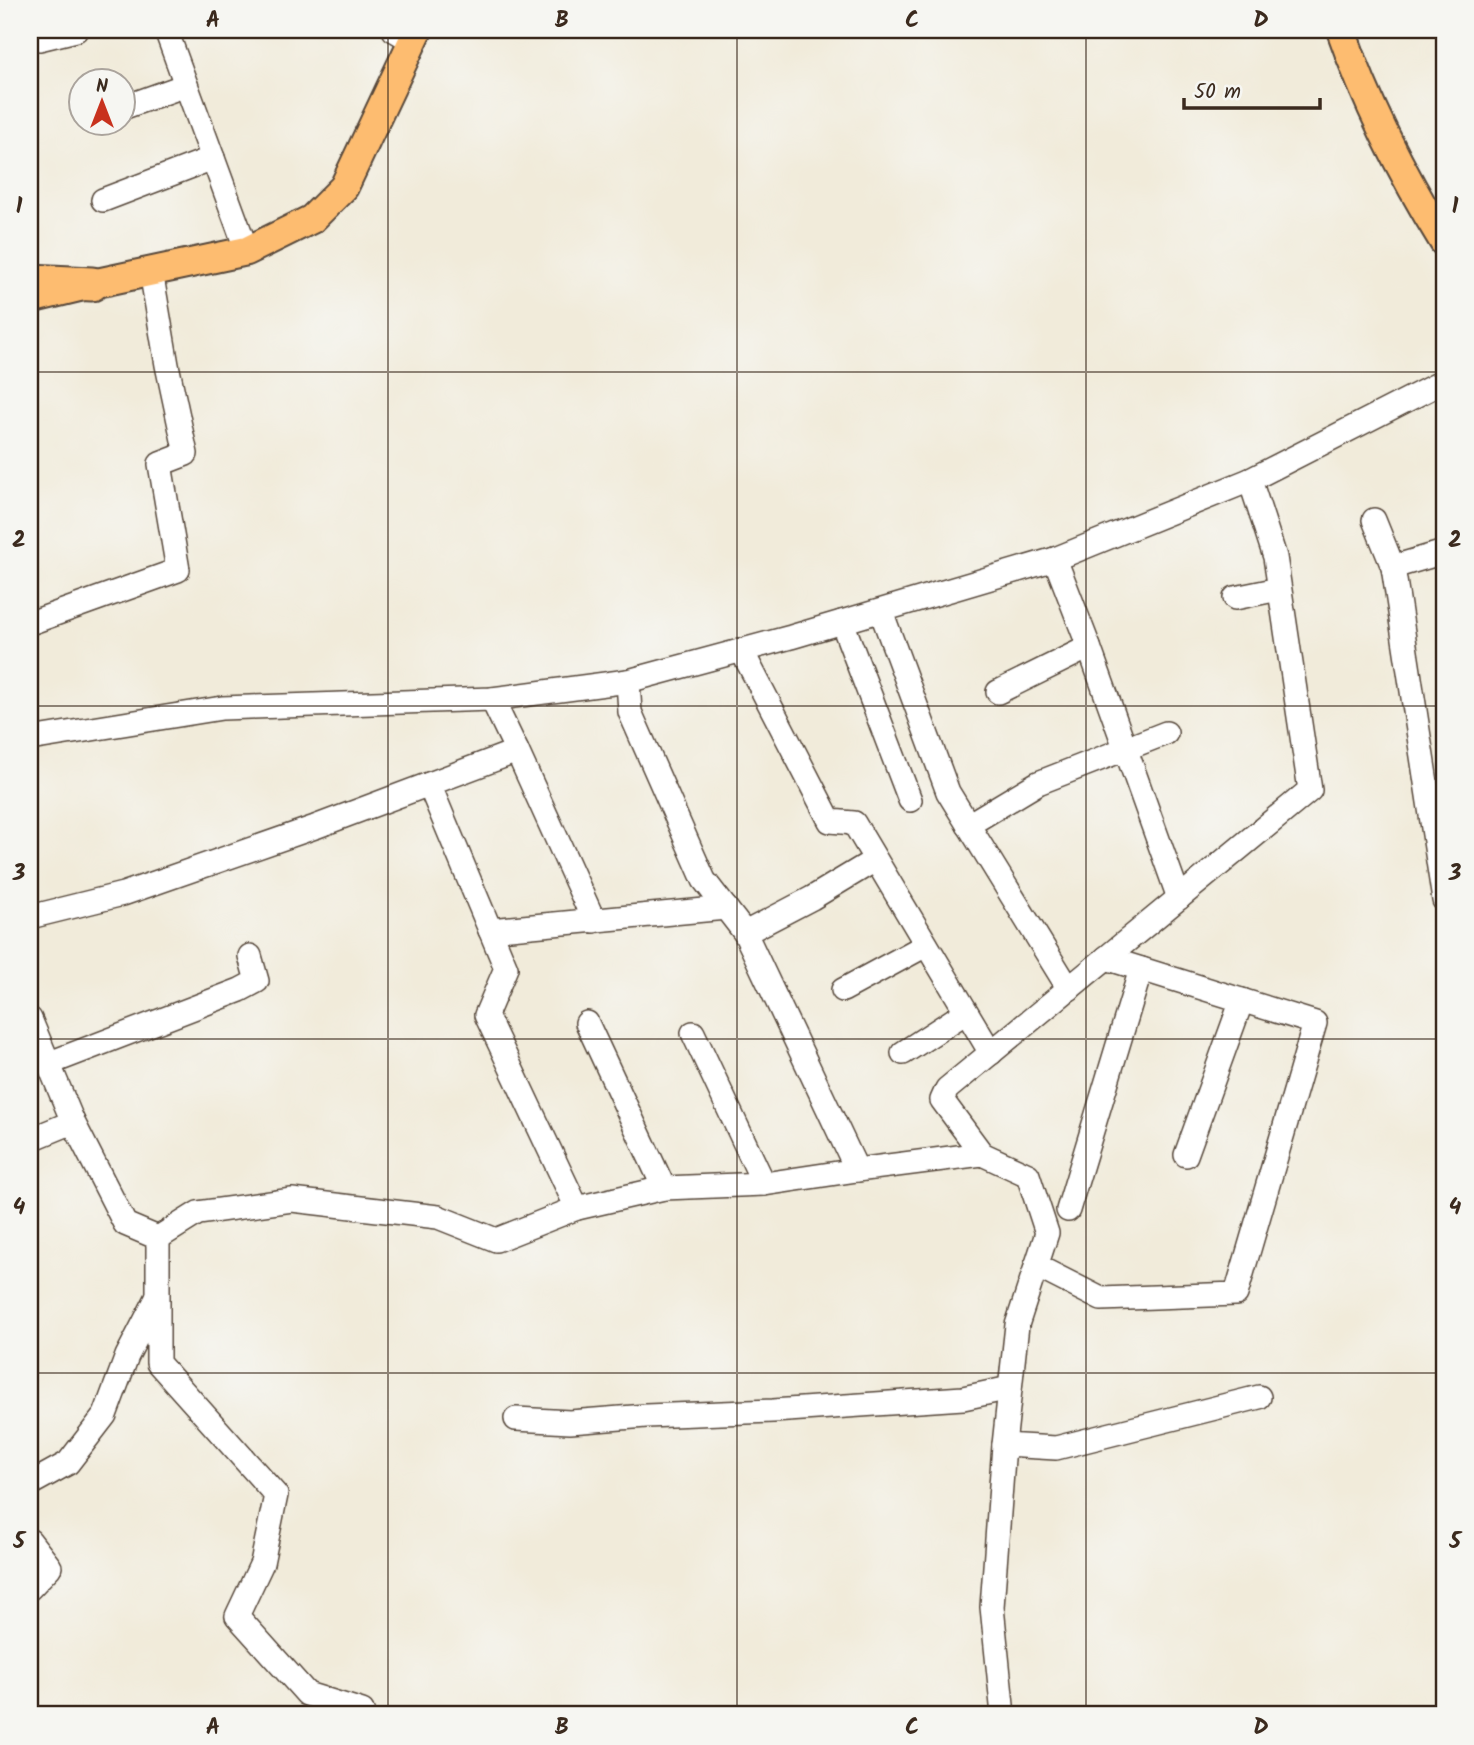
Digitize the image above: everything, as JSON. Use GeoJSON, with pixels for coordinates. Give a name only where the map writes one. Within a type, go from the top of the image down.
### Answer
{"type":"FeatureCollection","features":[{"type":"Feature","properties":{"kind":"highway"},"geometry":{"type":"LineString","coordinates":[[30,281],[92,284]]}},
{"type":"Feature","properties":{"kind":"main road"},"geometry":{"type":"LineString","coordinates":[[1340,30],[1358,79],[1395,160],[1444,242]]}},
{"type":"Feature","properties":{"kind":"main road"},"geometry":{"type":"LineString","coordinates":[[30,299],[247,251],[312,219],[344,187],[408,34]]}},
{"type":"Feature","properties":{"kind":"street"},"geometry":{"type":"LineString","coordinates":[[39,40],[75,30]]}},
{"type":"Feature","properties":{"kind":"street"},"geometry":{"type":"LineString","coordinates":[[166,30],[247,251]]}},
{"type":"Feature","properties":{"kind":"street"},"geometry":{"type":"LineString","coordinates":[[136,103],[186,85]]}},
{"type":"Feature","properties":{"kind":"street"},"geometry":{"type":"LineString","coordinates":[[103,200],[213,158]]}},
{"type":"Feature","properties":{"kind":"street"},"geometry":{"type":"LineString","coordinates":[[30,623],[178,570],[160,464],[186,454],[151,271]]}},
{"type":"Feature","properties":{"kind":"street"},"geometry":{"type":"LineString","coordinates":[[30,739],[222,708],[492,699],[628,681],[742,651],[1055,559],[1250,480],[1444,381]]}},
{"type":"Feature","properties":{"kind":"street"},"geometry":{"type":"LineString","coordinates":[[1003,1715],[992,1607],[1004,1445],[1017,1325],[1047,1233],[1028,1175],[982,1154],[942,1100],[947,1088],[1310,790],[1275,557],[1250,480]]}},
{"type":"Feature","properties":{"kind":"street"},"geometry":{"type":"LineString","coordinates":[[1374,520],[1393,567],[1444,900]]}},
{"type":"Feature","properties":{"kind":"street"},"geometry":{"type":"LineString","coordinates":[[1393,567],[1444,552]]}},
{"type":"Feature","properties":{"kind":"street"},"geometry":{"type":"LineString","coordinates":[[1055,559],[1179,898]]}},
{"type":"Feature","properties":{"kind":"street"},"geometry":{"type":"LineString","coordinates":[[1235,598],[1279,589]]}},
{"type":"Feature","properties":{"kind":"street"},"geometry":{"type":"LineString","coordinates":[[881,611],[948,792],[1069,989]]}},
{"type":"Feature","properties":{"kind":"street"},"geometry":{"type":"LineString","coordinates":[[842,622],[910,800]]}},
{"type":"Feature","properties":{"kind":"street"},"geometry":{"type":"LineString","coordinates":[[998,692],[1089,647]]}},
{"type":"Feature","properties":{"kind":"street"},"geometry":{"type":"LineString","coordinates":[[742,651],[830,821],[854,822],[991,1053]]}},
{"type":"Feature","properties":{"kind":"street"},"geometry":{"type":"LineString","coordinates":[[628,681],[630,712],[704,880],[745,933],[857,1170]]}},
{"type":"Feature","properties":{"kind":"street"},"geometry":{"type":"LineString","coordinates":[[492,699],[594,922]]}},
{"type":"Feature","properties":{"kind":"street"},"geometry":{"type":"LineString","coordinates":[[968,825],[1038,783],[1166,733]]}},
{"type":"Feature","properties":{"kind":"street"},"geometry":{"type":"LineString","coordinates":[[30,918],[123,894],[517,751]]}},
{"type":"Feature","properties":{"kind":"street"},"geometry":{"type":"LineString","coordinates":[[429,784],[506,968],[486,1015],[577,1208]]}},
{"type":"Feature","properties":{"kind":"street"},"geometry":{"type":"LineString","coordinates":[[745,933],[812,898],[875,860]]}},
{"type":"Feature","properties":{"kind":"street"},"geometry":{"type":"LineString","coordinates":[[490,930],[726,908]]}},
{"type":"Feature","properties":{"kind":"street"},"geometry":{"type":"LineString","coordinates":[[844,990],[926,945]]}},
{"type":"Feature","properties":{"kind":"street"},"geometry":{"type":"LineString","coordinates":[[50,1063],[240,990],[257,981],[250,956]]}},
{"type":"Feature","properties":{"kind":"street"},"geometry":{"type":"LineString","coordinates":[[1036,1266],[1101,1299],[1236,1294],[1315,1023],[1106,958]]}},
{"type":"Feature","properties":{"kind":"street"},"geometry":{"type":"LineString","coordinates":[[1068,1210],[1141,969]]}},
{"type":"Feature","properties":{"kind":"street"},"geometry":{"type":"LineString","coordinates":[[1186,1156],[1241,1000]]}},
{"type":"Feature","properties":{"kind":"street"},"geometry":{"type":"LineString","coordinates":[[903,1053],[966,1012]]}},
{"type":"Feature","properties":{"kind":"street"},"geometry":{"type":"LineString","coordinates":[[30,1018],[73,1122],[125,1224],[158,1238]]}},
{"type":"Feature","properties":{"kind":"street"},"geometry":{"type":"LineString","coordinates":[[587,1023],[664,1188]]}},
{"type":"Feature","properties":{"kind":"street"},"geometry":{"type":"LineString","coordinates":[[693,1032],[764,1184]]}},
{"type":"Feature","properties":{"kind":"street"},"geometry":{"type":"LineString","coordinates":[[30,1142],[73,1122]]}},
{"type":"Feature","properties":{"kind":"street"},"geometry":{"type":"LineString","coordinates":[[158,1238],[198,1213],[292,1200],[438,1217],[496,1240],[577,1208],[664,1188],[764,1184],[982,1154]]}},
{"type":"Feature","properties":{"kind":"street"},"geometry":{"type":"LineString","coordinates":[[158,1238],[158,1363],[276,1495],[262,1563],[237,1616],[307,1694],[362,1711],[363,1715]]}},
{"type":"Feature","properties":{"kind":"street"},"geometry":{"type":"LineString","coordinates":[[30,1484],[68,1463],[105,1415],[127,1356],[158,1295]]}},
{"type":"Feature","properties":{"kind":"street"},"geometry":{"type":"LineString","coordinates":[[516,1419],[570,1422],[773,1411],[963,1398],[1010,1388]]}},
{"type":"Feature","properties":{"kind":"street"},"geometry":{"type":"LineString","coordinates":[[1004,1445],[1056,1448],[1259,1397]]}},
{"type":"Feature","properties":{"kind":"street"},"geometry":{"type":"LineString","coordinates":[[30,1541],[50,1567],[30,1588]]}}]}
